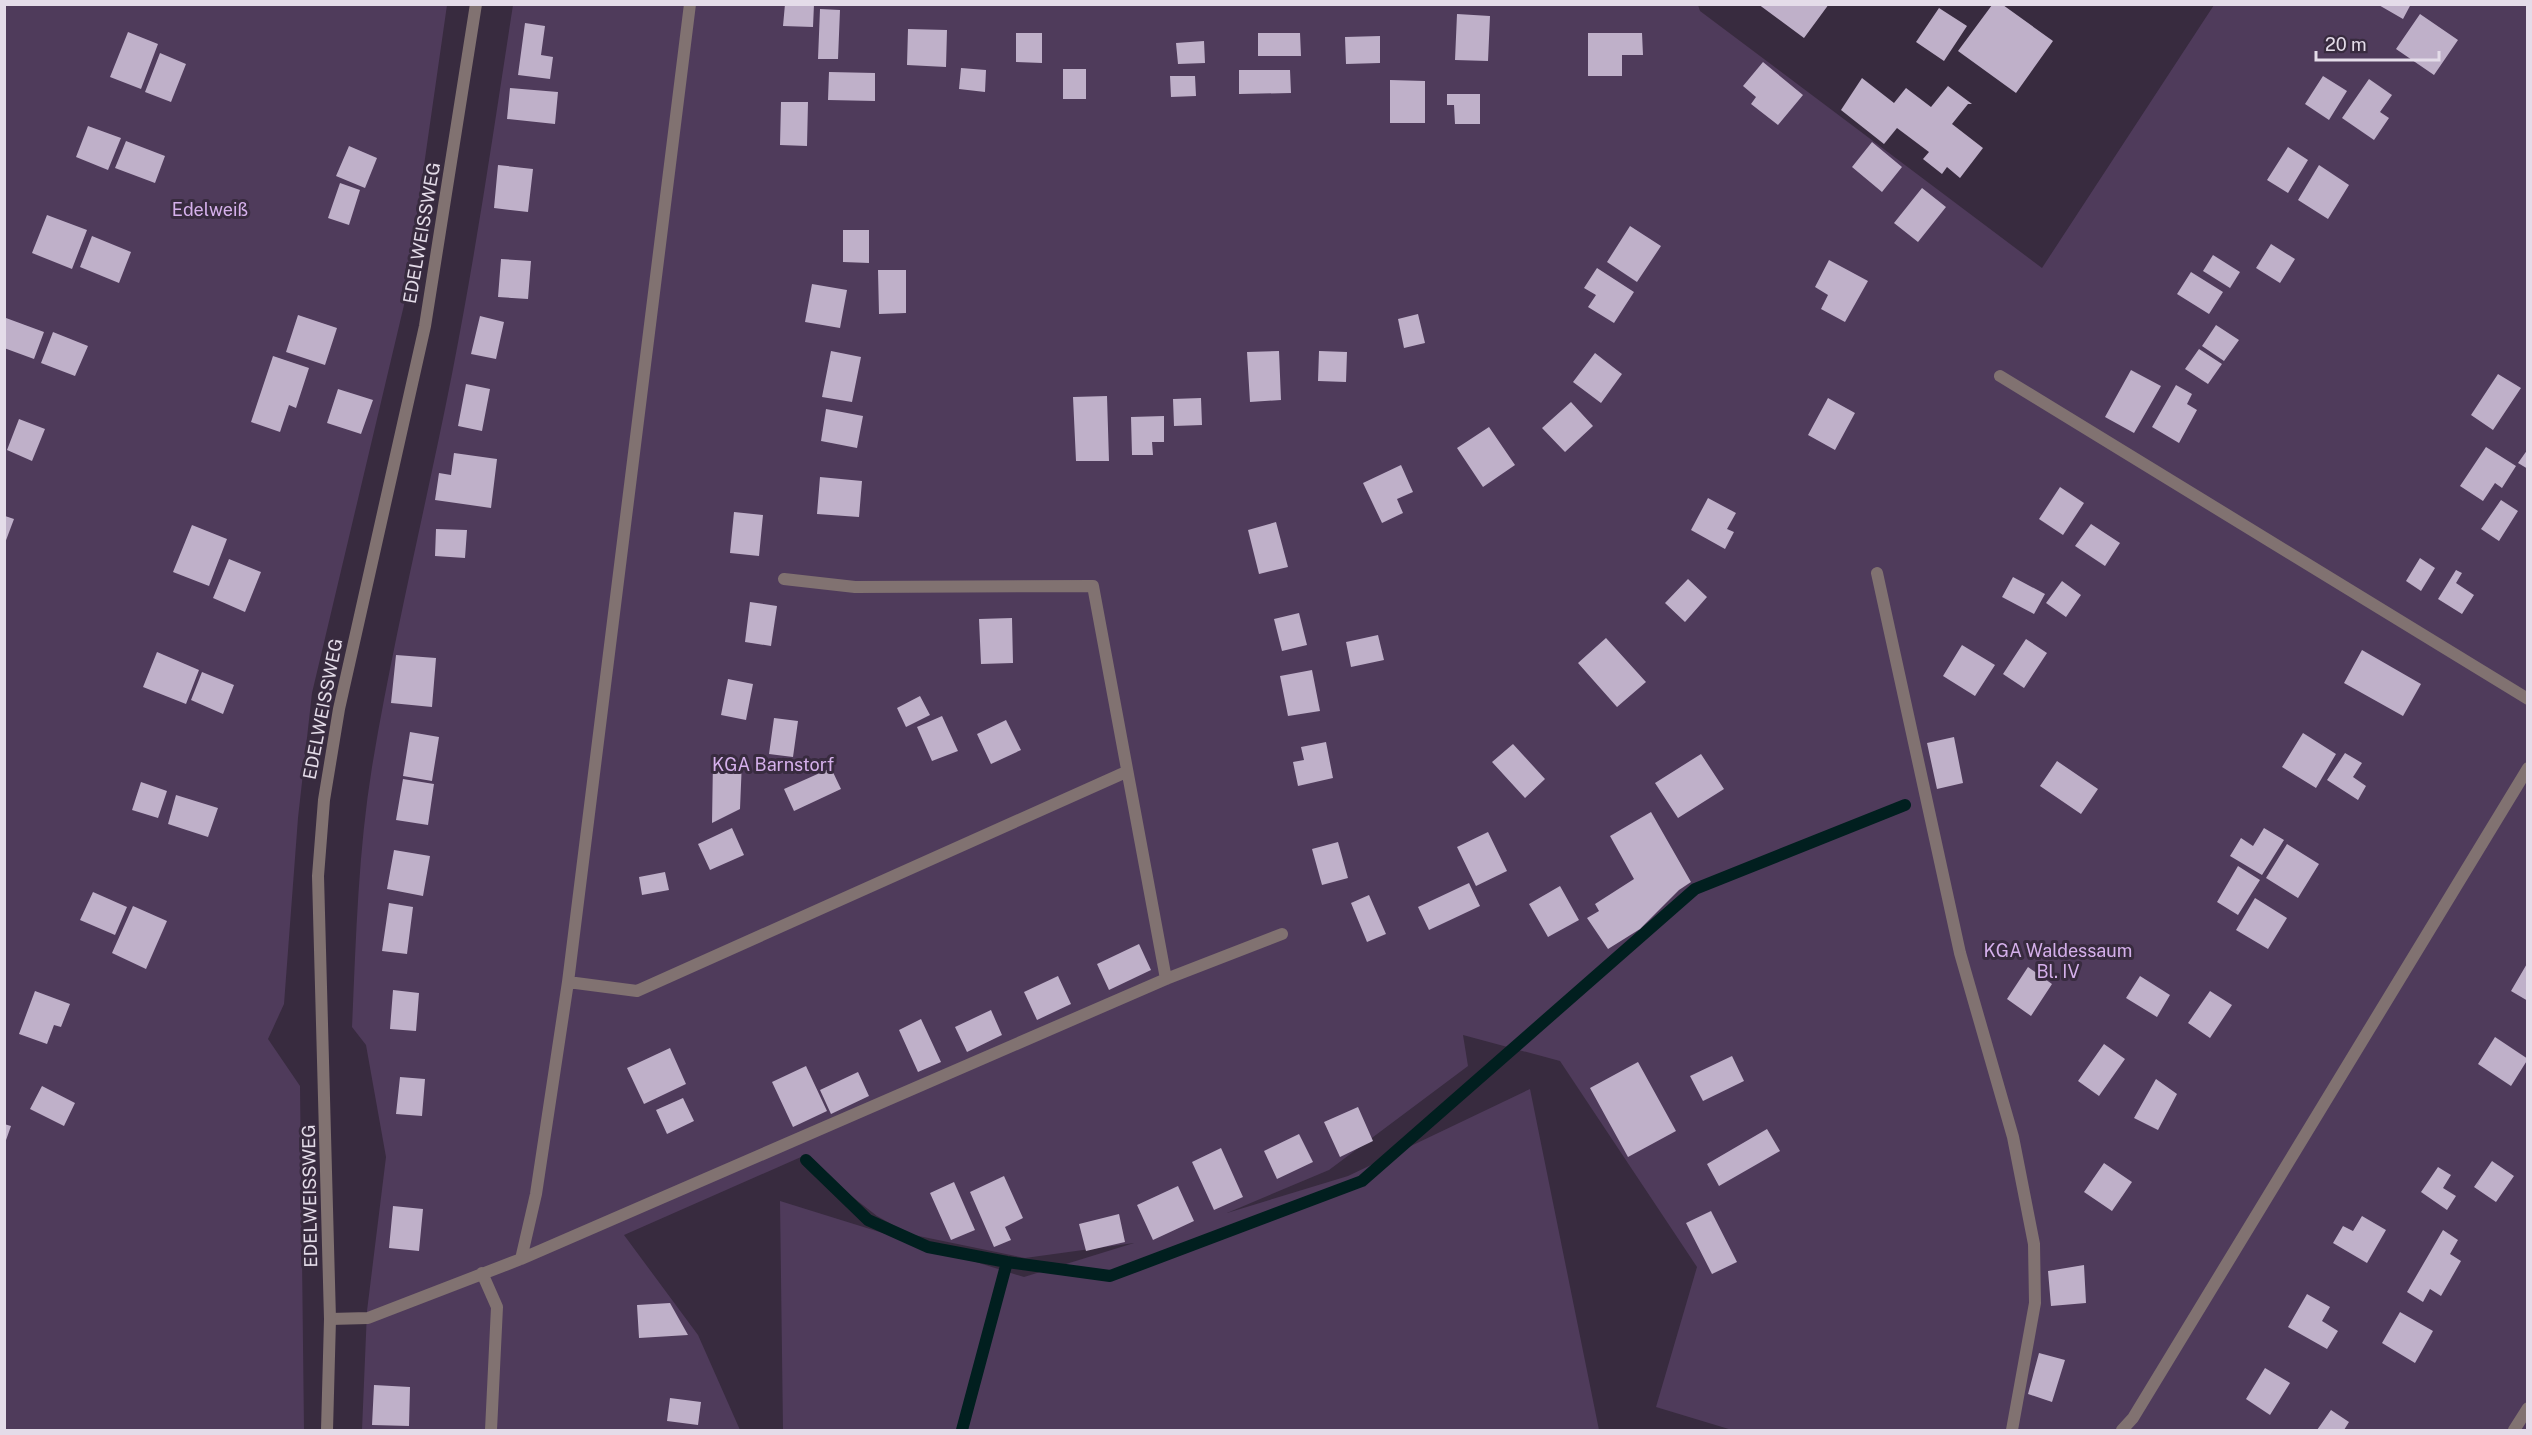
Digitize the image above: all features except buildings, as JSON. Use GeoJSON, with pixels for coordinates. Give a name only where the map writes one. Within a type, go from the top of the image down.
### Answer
{"type":"FeatureCollection","features":[{"type":"Feature","properties":{"kind":"street","name":"EDELWEISSWEG"},"geometry":{"type":"LineString","coordinates":[[327,1431],[330,1319],[324,1024],[318,876],[324,800],[339,709],[425,326],[476,4]]}},
{"type":"Feature","properties":{"kind":"street"},"geometry":{"type":"LineString","coordinates":[[521,1259],[536,1194],[568,982],[690,4]]}},
{"type":"Feature","properties":{"kind":"street"},"geometry":{"type":"LineString","coordinates":[[2000,376],[2528,699]]}},
{"type":"Feature","properties":{"kind":"street"},"geometry":{"type":"LineString","coordinates":[[1877,573],[1960,953],[2013,1137],[2034,1244],[2035,1303],[2012,1431]]}},
{"type":"Feature","properties":{"kind":"street"},"geometry":{"type":"LineString","coordinates":[[784,579],[855,587],[1093,586],[1166,979]]}},
{"type":"Feature","properties":{"kind":"street"},"geometry":{"type":"LineString","coordinates":[[2122,1431],[2133,1418],[2528,768]]}},
{"type":"Feature","properties":{"kind":"street"},"geometry":{"type":"LineString","coordinates":[[568,982],[637,991],[1126,772]]}},
{"type":"Feature","properties":{"kind":"street"},"geometry":{"type":"LineString","coordinates":[[330,1319],[368,1317],[521,1259],[1166,979],[1282,934]]}},
{"type":"Feature","properties":{"kind":"street"},"geometry":{"type":"LineString","coordinates":[[482,1273],[497,1307],[491,1431]]}},
{"type":"Feature","properties":{"kind":"street"},"geometry":{"type":"LineString","coordinates":[[2514,1431],[2528,1408]]}},
{"type":"Feature","properties":{"kind":"green space","name":"Edelweiß"},"geometry":{"type":"Polygon","coordinates":[[[5,5],[447,5],[404,305],[312,693],[298,818],[284,1004],[268,1039],[300,1086],[304,1430],[5,1430],[5,5]]]}},
{"type":"Feature","properties":{"kind":"green space"},"geometry":{"type":"Polygon","coordinates":[[[513,5],[1698,5],[1700,11],[2042,268],[2214,5],[2527,5],[2527,1430],[1732,1430],[1656,1407],[1697,1267],[1560,1061],[1463,1035],[1468,1066],[1329,1170],[1227,1213],[1348,1176],[1530,1089],[1599,1430],[783,1430],[780,1201],[1024,1277],[1134,1243],[1025,1258],[909,1234],[877,1216],[801,1157],[624,1235],[698,1335],[740,1430],[362,1430],[367,1311],[386,1157],[366,1045],[352,1027],[358,897],[367,799],[390,668],[461,328],[513,5]]]}},
{"type":"Feature","properties":{"kind":"waterway"},"geometry":{"type":"LineString","coordinates":[[806,1160],[868,1220],[928,1247],[1007,1262],[1110,1276],[1362,1181],[1695,889],[1905,805]]}},
{"type":"Feature","properties":{"kind":"waterway"},"geometry":{"type":"LineString","coordinates":[[962,1430],[1007,1262]]}},
{"type":"Feature","properties":{"kind":"park label","name":"KGA Barnstorf"},"geometry":{"type":"Point","coordinates":[773,765]}},
{"type":"Feature","properties":{"kind":"park label","name":"KGA Waldessaum Bl. IV"},"geometry":{"type":"Point","coordinates":[2058,961]}}]}
